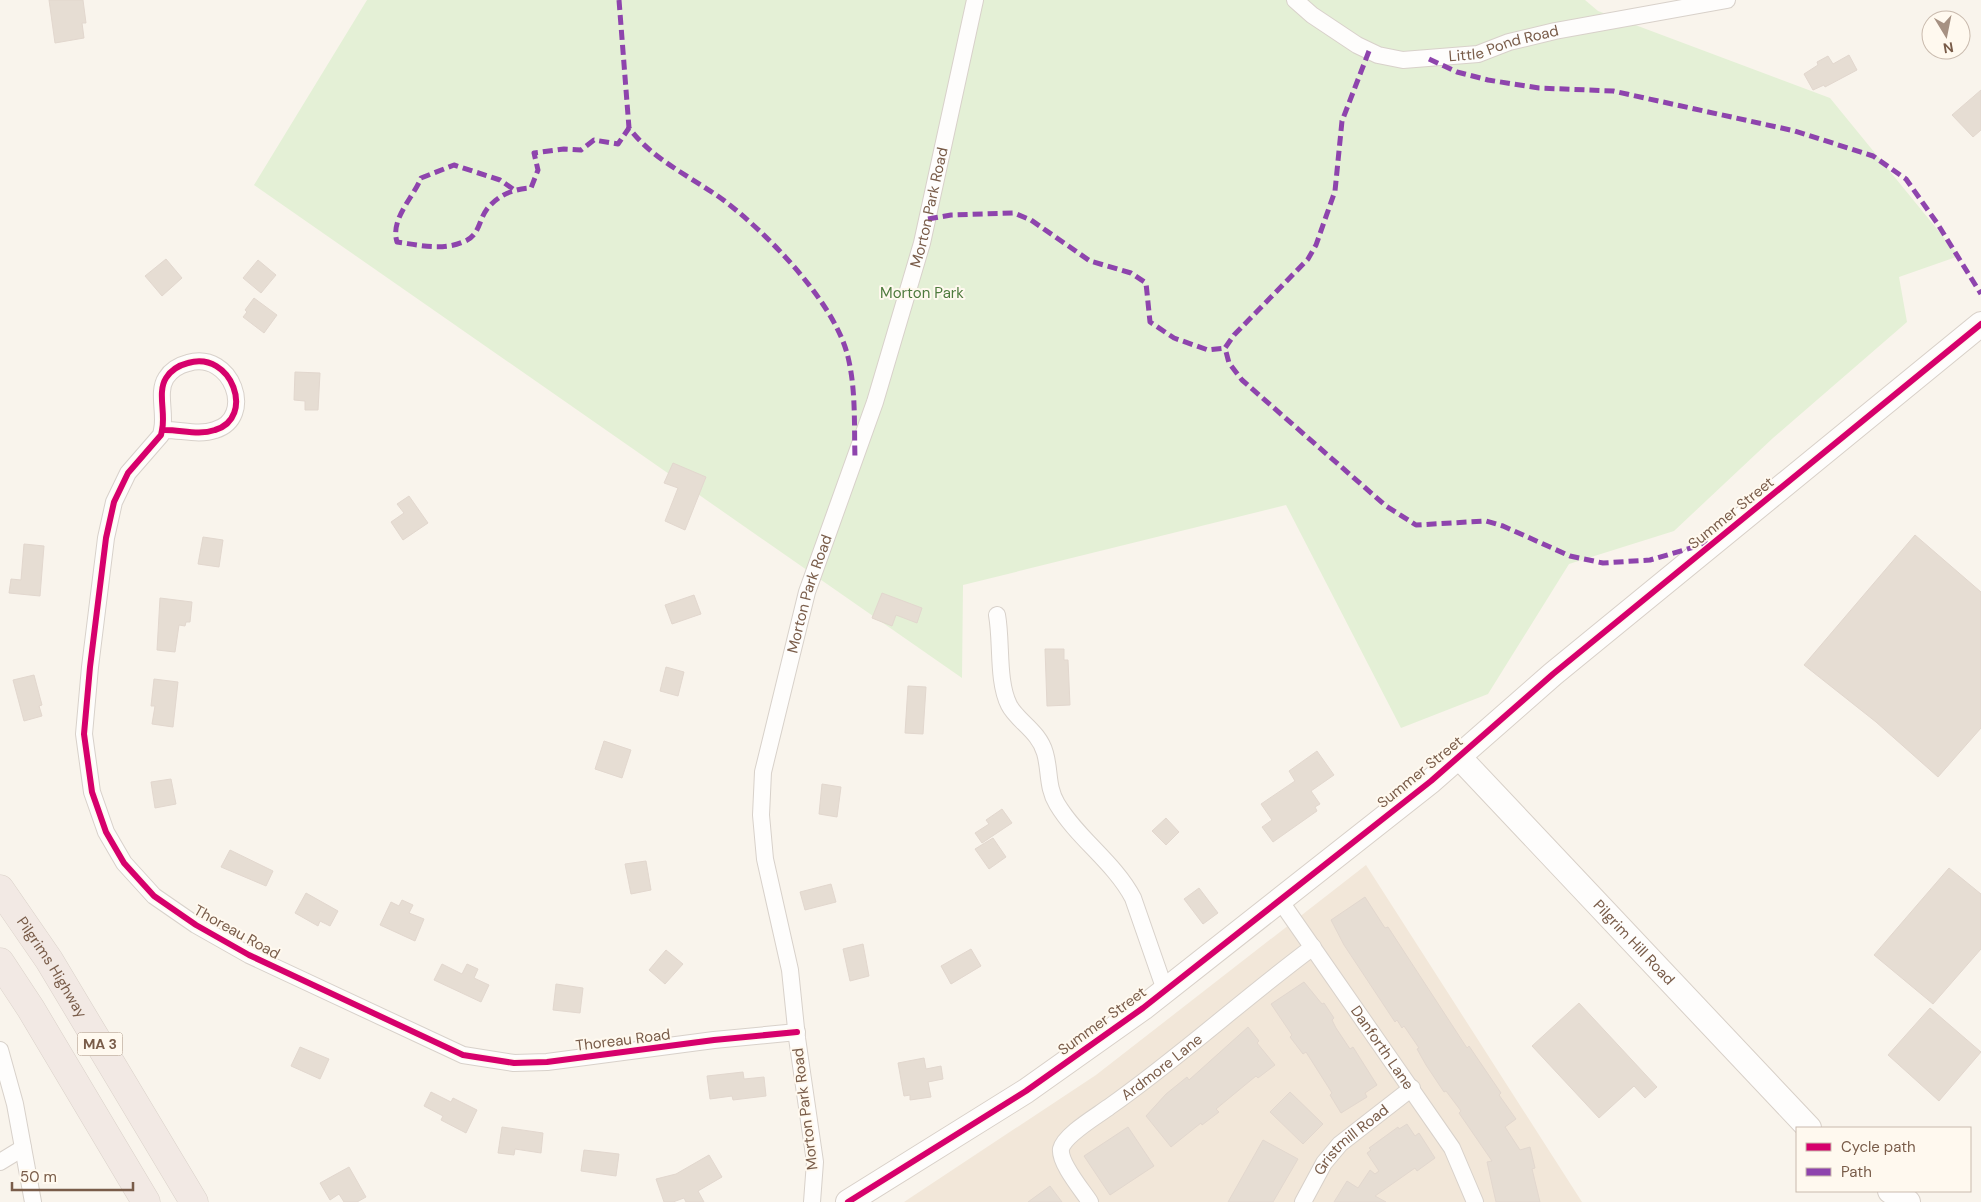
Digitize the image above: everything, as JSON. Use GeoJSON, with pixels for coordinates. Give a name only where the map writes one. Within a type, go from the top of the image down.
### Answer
{"type":"FeatureCollection","features":[{"type":"Feature","properties":{"kind":"highway","name":"Pilgrims Highway"},"geometry":{"type":"LineString","coordinates":[[0,889],[49,960],[194,1202]]}},
{"type":"Feature","properties":{"kind":"highway","name":"MA 3"},"geometry":{"type":"LineString","coordinates":[[0,962],[32,1009],[146,1202]]}},
{"type":"Feature","properties":{"kind":"main road","name":"Summer Street"},"geometry":{"type":"LineString","coordinates":[[848,1202],[1032,1087],[1166,990],[1459,756],[1553,674],[1981,324]]}},
{"type":"Feature","properties":{"kind":"main road","name":"Pilgrim Hill Road"},"geometry":{"type":"LineString","coordinates":[[1459,756],[1808,1127]]}},
{"type":"Feature","properties":{"kind":"main road"},"geometry":{"type":"LineString","coordinates":[[1892,1192],[1908,1202]]}},
{"type":"Feature","properties":{"kind":"street","name":"Morton Park Road"},"geometry":{"type":"LineString","coordinates":[[812,1202],[815,1162],[796,1032],[790,970],[765,859],[762,815],[763,772],[807,592],[875,402],[922,243],[975,0]]}},
{"type":"Feature","properties":{"kind":"street","name":"Little Pond Road"},"geometry":{"type":"LineString","coordinates":[[1295,0],[1312,15],[1357,46],[1378,55],[1403,60],[1478,54],[1509,42],[1555,31],[1727,0]]}},
{"type":"Feature","properties":{"kind":"street"},"geometry":{"type":"LineString","coordinates":[[205,361],[226,372],[234,386],[236,399],[234,413],[225,425],[216,430],[202,432],[162,430],[164,413],[163,388],[166,378],[174,369],[194,362],[205,361]]}},
{"type":"Feature","properties":{"kind":"street","name":"Thoreau Road"},"geometry":{"type":"LineString","coordinates":[[162,430],[160,435],[128,473],[114,502],[106,538],[90,667],[84,734],[92,792],[106,832],[124,863],[154,896],[196,926],[249,955],[463,1055],[514,1063],[547,1062],[714,1040],[796,1032]]}},
{"type":"Feature","properties":{"kind":"street"},"geometry":{"type":"LineString","coordinates":[[997,615],[1004,691],[1010,707],[1036,735],[1045,752],[1049,786],[1056,803],[1077,831],[1126,886],[1133,898],[1166,990]]}},
{"type":"Feature","properties":{"kind":"street","name":"Danforth Lane"},"geometry":{"type":"LineString","coordinates":[[1279,899],[1452,1148],[1475,1202]]}},
{"type":"Feature","properties":{"kind":"street","name":"Ardmore Lane"},"geometry":{"type":"LineString","coordinates":[[1090,1202],[1063,1161],[1061,1151],[1064,1142],[1084,1125],[1155,1075],[1312,947]]}},
{"type":"Feature","properties":{"kind":"street"},"geometry":{"type":"LineString","coordinates":[[0,1050],[15,1104],[33,1202]]}},
{"type":"Feature","properties":{"kind":"street","name":"Gristmill Road"},"geometry":{"type":"LineString","coordinates":[[1303,1202],[1324,1163],[1340,1144],[1412,1088]]}},
{"type":"Feature","properties":{"kind":"street"},"geometry":{"type":"LineString","coordinates":[[0,1162],[23,1148]]}},
{"type":"Feature","properties":{"kind":"shaded area"},"geometry":{"type":"Polygon","coordinates":[[[1366,865],[1582,1202],[904,1202],[1096,1075],[1366,865]]]}},
{"type":"Feature","properties":{"kind":"green space","name":"Morton Park"},"geometry":{"type":"Polygon","coordinates":[[[367,0],[1585,0],[1598,11],[1830,98],[1959,256],[1899,277],[1907,322],[1773,438],[1674,531],[1569,564],[1488,694],[1401,728],[1286,505],[963,585],[962,678],[254,185],[367,0]]]}},
{"type":"Feature","properties":{"kind":"building"},"geometry":{"type":"Polygon","coordinates":[[[49,0],[83,0],[86,23],[82,23],[84,38],[55,43],[49,0]]]}},
{"type":"Feature","properties":{"kind":"building"},"geometry":{"type":"Polygon","coordinates":[[[1849,55],[1857,70],[1825,87],[1824,85],[1813,90],[1804,74],[1818,65],[1817,62],[1828,56],[1833,64],[1849,55]]]}},
{"type":"Feature","properties":{"kind":"building"},"geometry":{"type":"Polygon","coordinates":[[[1981,90],[1981,130],[1973,137],[1952,115],[1981,90]]]}},
{"type":"Feature","properties":{"kind":"building"},"geometry":{"type":"Polygon","coordinates":[[[166,259],[182,278],[162,296],[145,276],[166,259]]]}},
{"type":"Feature","properties":{"kind":"building"},"geometry":{"type":"Polygon","coordinates":[[[258,260],[276,275],[261,293],[243,278],[258,260]]]}},
{"type":"Feature","properties":{"kind":"building"},"geometry":{"type":"Polygon","coordinates":[[[254,298],[277,315],[264,333],[243,317],[247,312],[245,310],[254,298]]]}},
{"type":"Feature","properties":{"kind":"building"},"geometry":{"type":"Polygon","coordinates":[[[295,372],[320,373],[318,410],[305,410],[305,401],[294,400],[295,372]]]}},
{"type":"Feature","properties":{"kind":"building"},"geometry":{"type":"Polygon","coordinates":[[[673,463],[706,477],[685,530],[665,521],[678,488],[664,483],[673,463]]]}},
{"type":"Feature","properties":{"kind":"building"},"geometry":{"type":"Polygon","coordinates":[[[409,496],[428,523],[403,540],[391,522],[404,513],[397,504],[409,496]]]}},
{"type":"Feature","properties":{"kind":"building"},"geometry":{"type":"Polygon","coordinates":[[[1915,535],[1981,592],[1981,728],[1938,777],[1876,722],[1804,665],[1915,535]]]}},
{"type":"Feature","properties":{"kind":"building"},"geometry":{"type":"Polygon","coordinates":[[[203,537],[223,540],[219,567],[198,564],[203,537]]]}},
{"type":"Feature","properties":{"kind":"building"},"geometry":{"type":"Polygon","coordinates":[[[24,544],[44,546],[40,596],[9,593],[11,579],[21,580],[24,544]]]}},
{"type":"Feature","properties":{"kind":"building"},"geometry":{"type":"Polygon","coordinates":[[[882,593],[922,608],[917,623],[896,615],[892,626],[872,618],[882,593]]]}},
{"type":"Feature","properties":{"kind":"building"},"geometry":{"type":"Polygon","coordinates":[[[694,595],[701,614],[672,624],[665,605],[694,595]]]}},
{"type":"Feature","properties":{"kind":"building"},"geometry":{"type":"Polygon","coordinates":[[[160,598],[192,602],[190,622],[186,622],[185,626],[179,625],[175,652],[157,650],[160,598]]]}},
{"type":"Feature","properties":{"kind":"building"},"geometry":{"type":"Polygon","coordinates":[[[1045,649],[1064,649],[1064,660],[1068,660],[1070,705],[1047,706],[1045,649]]]}},
{"type":"Feature","properties":{"kind":"building"},"geometry":{"type":"Polygon","coordinates":[[[666,667],[684,672],[678,696],[660,691],[666,667]]]}},
{"type":"Feature","properties":{"kind":"building"},"geometry":{"type":"Polygon","coordinates":[[[34,675],[42,705],[39,706],[42,716],[24,721],[13,680],[34,675]]]}},
{"type":"Feature","properties":{"kind":"building"},"geometry":{"type":"Polygon","coordinates":[[[154,679],[178,682],[173,727],[152,724],[155,706],[151,706],[154,679]]]}},
{"type":"Feature","properties":{"kind":"building"},"geometry":{"type":"Polygon","coordinates":[[[908,686],[926,687],[923,734],[905,733],[908,686]]]}},
{"type":"Feature","properties":{"kind":"building"},"geometry":{"type":"Polygon","coordinates":[[[604,741],[631,750],[622,778],[595,769],[604,741]]]}},
{"type":"Feature","properties":{"kind":"building"},"geometry":{"type":"Polygon","coordinates":[[[1317,751],[1334,775],[1311,791],[1320,804],[1315,807],[1317,811],[1273,842],[1262,827],[1272,820],[1261,804],[1295,781],[1289,771],[1317,751]]]}},
{"type":"Feature","properties":{"kind":"building"},"geometry":{"type":"Polygon","coordinates":[[[171,779],[176,804],[155,808],[151,782],[171,779]]]}},
{"type":"Feature","properties":{"kind":"building"},"geometry":{"type":"Polygon","coordinates":[[[822,784],[841,787],[837,817],[819,814],[822,784]]]}},
{"type":"Feature","properties":{"kind":"building"},"geometry":{"type":"Polygon","coordinates":[[[1002,809],[1012,823],[982,843],[975,833],[989,824],[986,820],[1002,809]]]}},
{"type":"Feature","properties":{"kind":"building"},"geometry":{"type":"Polygon","coordinates":[[[1166,818],[1179,832],[1166,845],[1152,831],[1166,818]]]}},
{"type":"Feature","properties":{"kind":"building"},"geometry":{"type":"Polygon","coordinates":[[[993,838],[1006,857],[989,869],[975,849],[993,838]]]}},
{"type":"Feature","properties":{"kind":"building"},"geometry":{"type":"Polygon","coordinates":[[[230,850],[273,871],[266,886],[221,867],[230,850]]]}},
{"type":"Feature","properties":{"kind":"building"},"geometry":{"type":"Polygon","coordinates":[[[646,861],[651,890],[631,894],[625,864],[646,861]]]}},
{"type":"Feature","properties":{"kind":"building"},"geometry":{"type":"Polygon","coordinates":[[[1949,868],[1981,894],[1981,949],[1933,1004],[1874,955],[1949,868]]]}},
{"type":"Feature","properties":{"kind":"building"},"geometry":{"type":"Polygon","coordinates":[[[831,884],[836,902],[805,910],[800,892],[831,884]]]}},
{"type":"Feature","properties":{"kind":"building"},"geometry":{"type":"Polygon","coordinates":[[[1199,888],[1218,913],[1203,924],[1184,899],[1199,888]]]}},
{"type":"Feature","properties":{"kind":"building"},"geometry":{"type":"Polygon","coordinates":[[[306,893],[338,911],[330,926],[320,921],[318,926],[295,913],[306,893]]]}},
{"type":"Feature","properties":{"kind":"building"},"geometry":{"type":"Polygon","coordinates":[[[1365,897],[1385,928],[1388,927],[1467,1048],[1469,1046],[1501,1093],[1499,1095],[1516,1119],[1505,1127],[1520,1150],[1530,1147],[1535,1168],[1532,1169],[1540,1202],[1496,1202],[1487,1162],[1492,1161],[1459,1113],[1461,1111],[1446,1091],[1444,1092],[1426,1065],[1417,1049],[1419,1048],[1404,1026],[1402,1028],[1397,1020],[1395,1022],[1344,945],[1331,920],[1365,897]]]}},
{"type":"Feature","properties":{"kind":"building"},"geometry":{"type":"Polygon","coordinates":[[[402,900],[413,905],[409,913],[424,919],[415,941],[380,925],[391,902],[399,906],[402,900]]]}},
{"type":"Feature","properties":{"kind":"building"},"geometry":{"type":"Polygon","coordinates":[[[863,944],[869,976],[850,981],[843,949],[863,944]]]}},
{"type":"Feature","properties":{"kind":"building"},"geometry":{"type":"Polygon","coordinates":[[[971,949],[981,966],[951,984],[941,966],[971,949]]]}},
{"type":"Feature","properties":{"kind":"building"},"geometry":{"type":"Polygon","coordinates":[[[666,950],[683,964],[665,984],[649,970],[666,950]]]}},
{"type":"Feature","properties":{"kind":"building"},"geometry":{"type":"Polygon","coordinates":[[[442,964],[462,974],[467,964],[478,969],[474,978],[489,985],[481,1002],[434,980],[442,964]]]}},
{"type":"Feature","properties":{"kind":"building"},"geometry":{"type":"Polygon","coordinates":[[[1304,982],[1322,1004],[1324,1003],[1334,1018],[1332,1020],[1336,1028],[1350,1049],[1353,1047],[1377,1085],[1365,1093],[1367,1097],[1341,1113],[1330,1095],[1332,1093],[1306,1052],[1303,1054],[1290,1037],[1292,1035],[1271,1004],[1304,982]]]}},
{"type":"Feature","properties":{"kind":"building"},"geometry":{"type":"Polygon","coordinates":[[[556,984],[583,988],[580,1013],[553,1010],[556,984]]]}},
{"type":"Feature","properties":{"kind":"building"},"geometry":{"type":"Polygon","coordinates":[[[1579,1003],[1657,1087],[1645,1098],[1634,1086],[1599,1118],[1532,1046],[1579,1003]]]}},
{"type":"Feature","properties":{"kind":"building"},"geometry":{"type":"Polygon","coordinates":[[[1930,1008],[1981,1052],[1939,1101],[1888,1055],[1930,1008]]]}},
{"type":"Feature","properties":{"kind":"building"},"geometry":{"type":"Polygon","coordinates":[[[1248,1027],[1259,1041],[1257,1043],[1275,1065],[1258,1078],[1256,1076],[1216,1109],[1219,1112],[1202,1125],[1201,1123],[1171,1147],[1146,1116],[1166,1094],[1187,1077],[1189,1080],[1248,1027]]]}},
{"type":"Feature","properties":{"kind":"building"},"geometry":{"type":"Polygon","coordinates":[[[300,1047],[329,1059],[320,1079],[291,1066],[300,1047]]]}},
{"type":"Feature","properties":{"kind":"building"},"geometry":{"type":"Polygon","coordinates":[[[924,1058],[926,1069],[941,1066],[943,1079],[928,1082],[931,1097],[910,1100],[910,1095],[904,1096],[898,1063],[924,1058]]]}},
{"type":"Feature","properties":{"kind":"building"},"geometry":{"type":"Polygon","coordinates":[[[743,1072],[744,1079],[764,1077],[766,1096],[733,1100],[732,1096],[710,1099],[707,1076],[743,1072]]]}},
{"type":"Feature","properties":{"kind":"building"},"geometry":{"type":"Polygon","coordinates":[[[431,1092],[451,1102],[453,1098],[477,1110],[466,1133],[441,1120],[443,1116],[424,1106],[431,1092]]]}},
{"type":"Feature","properties":{"kind":"building"},"geometry":{"type":"Polygon","coordinates":[[[1290,1092],[1323,1124],[1303,1144],[1270,1112],[1290,1092]]]}},
{"type":"Feature","properties":{"kind":"building"},"geometry":{"type":"Polygon","coordinates":[[[1407,1124],[1415,1136],[1419,1133],[1435,1158],[1417,1171],[1415,1168],[1375,1196],[1386,1202],[1334,1202],[1347,1181],[1358,1188],[1370,1170],[1375,1174],[1379,1171],[1367,1153],[1371,1150],[1369,1148],[1398,1127],[1399,1129],[1407,1124]]]}},
{"type":"Feature","properties":{"kind":"building"},"geometry":{"type":"Polygon","coordinates":[[[502,1127],[543,1133],[541,1153],[515,1149],[514,1155],[498,1153],[502,1127]]]}},
{"type":"Feature","properties":{"kind":"building"},"geometry":{"type":"Polygon","coordinates":[[[1128,1127],[1154,1166],[1110,1195],[1084,1156],[1128,1127]]]}},
{"type":"Feature","properties":{"kind":"building"},"geometry":{"type":"Polygon","coordinates":[[[1263,1140],[1298,1159],[1273,1202],[1228,1202],[1263,1140]]]}},
{"type":"Feature","properties":{"kind":"building"},"geometry":{"type":"Polygon","coordinates":[[[584,1150],[619,1154],[616,1176],[581,1171],[584,1150]]]}},
{"type":"Feature","properties":{"kind":"building"},"geometry":{"type":"Polygon","coordinates":[[[709,1155],[722,1177],[698,1191],[704,1202],[686,1202],[684,1198],[673,1202],[664,1202],[656,1179],[676,1174],[709,1155]]]}},
{"type":"Feature","properties":{"kind":"building"},"geometry":{"type":"Polygon","coordinates":[[[349,1167],[366,1197],[357,1202],[344,1202],[339,1194],[330,1200],[320,1183],[349,1167]]]}},
{"type":"Feature","properties":{"kind":"building"},"geometry":{"type":"Polygon","coordinates":[[[1050,1186],[1062,1202],[1028,1202],[1050,1186]]]}},
{"type":"Feature","properties":{"kind":"marked path"},"geometry":{"type":"LineString","coordinates":[[619,0],[629,128],[649,149],[672,167],[722,199],[740,213],[778,249],[814,292],[841,336],[851,369],[855,459]]}},
{"type":"Feature","properties":{"kind":"marked path"},"geometry":{"type":"LineString","coordinates":[[1369,51],[1342,121],[1335,191],[1316,245],[1308,259],[1234,335],[1225,348],[1229,363],[1242,380],[1386,506],[1416,525],[1486,521],[1503,526],[1570,556],[1603,563],[1650,560],[1708,543]]}},
{"type":"Feature","properties":{"kind":"marked path"},"geometry":{"type":"LineString","coordinates":[[1429,59],[1457,72],[1488,80],[1539,88],[1613,91],[1795,131],[1873,156],[1906,179],[1937,223],[1981,294]]}},
{"type":"Feature","properties":{"kind":"marked path"},"geometry":{"type":"LineString","coordinates":[[513,189],[500,180],[454,165],[421,178],[399,217],[396,233],[397,242],[439,247],[463,242],[473,236],[487,209],[502,196],[513,191],[531,188],[538,170],[534,153],[564,149],[581,150],[594,140],[618,144],[629,128]]}},
{"type":"Feature","properties":{"kind":"marked path"},"geometry":{"type":"LineString","coordinates":[[928,219],[951,215],[1014,213],[1031,220],[1090,261],[1131,273],[1146,283],[1150,322],[1174,338],[1208,350],[1225,348]]}},
{"type":"Feature","properties":{"kind":"cycle path"},"geometry":{"type":"LineString","coordinates":[[848,1202],[1026,1091],[1143,1008],[1431,781],[1553,674],[1981,324]]}},
{"type":"Feature","properties":{"kind":"cycle path"},"geometry":{"type":"LineString","coordinates":[[162,430],[163,384],[173,370],[188,363],[203,362],[217,366],[227,375],[233,387],[236,400],[234,413],[227,423],[209,432],[162,430],[161,435],[128,473],[114,502],[106,538],[90,667],[84,734],[92,792],[106,832],[124,863],[154,896],[196,925],[249,955],[463,1055],[514,1063],[547,1062],[714,1040],[797,1032]]}}]}
